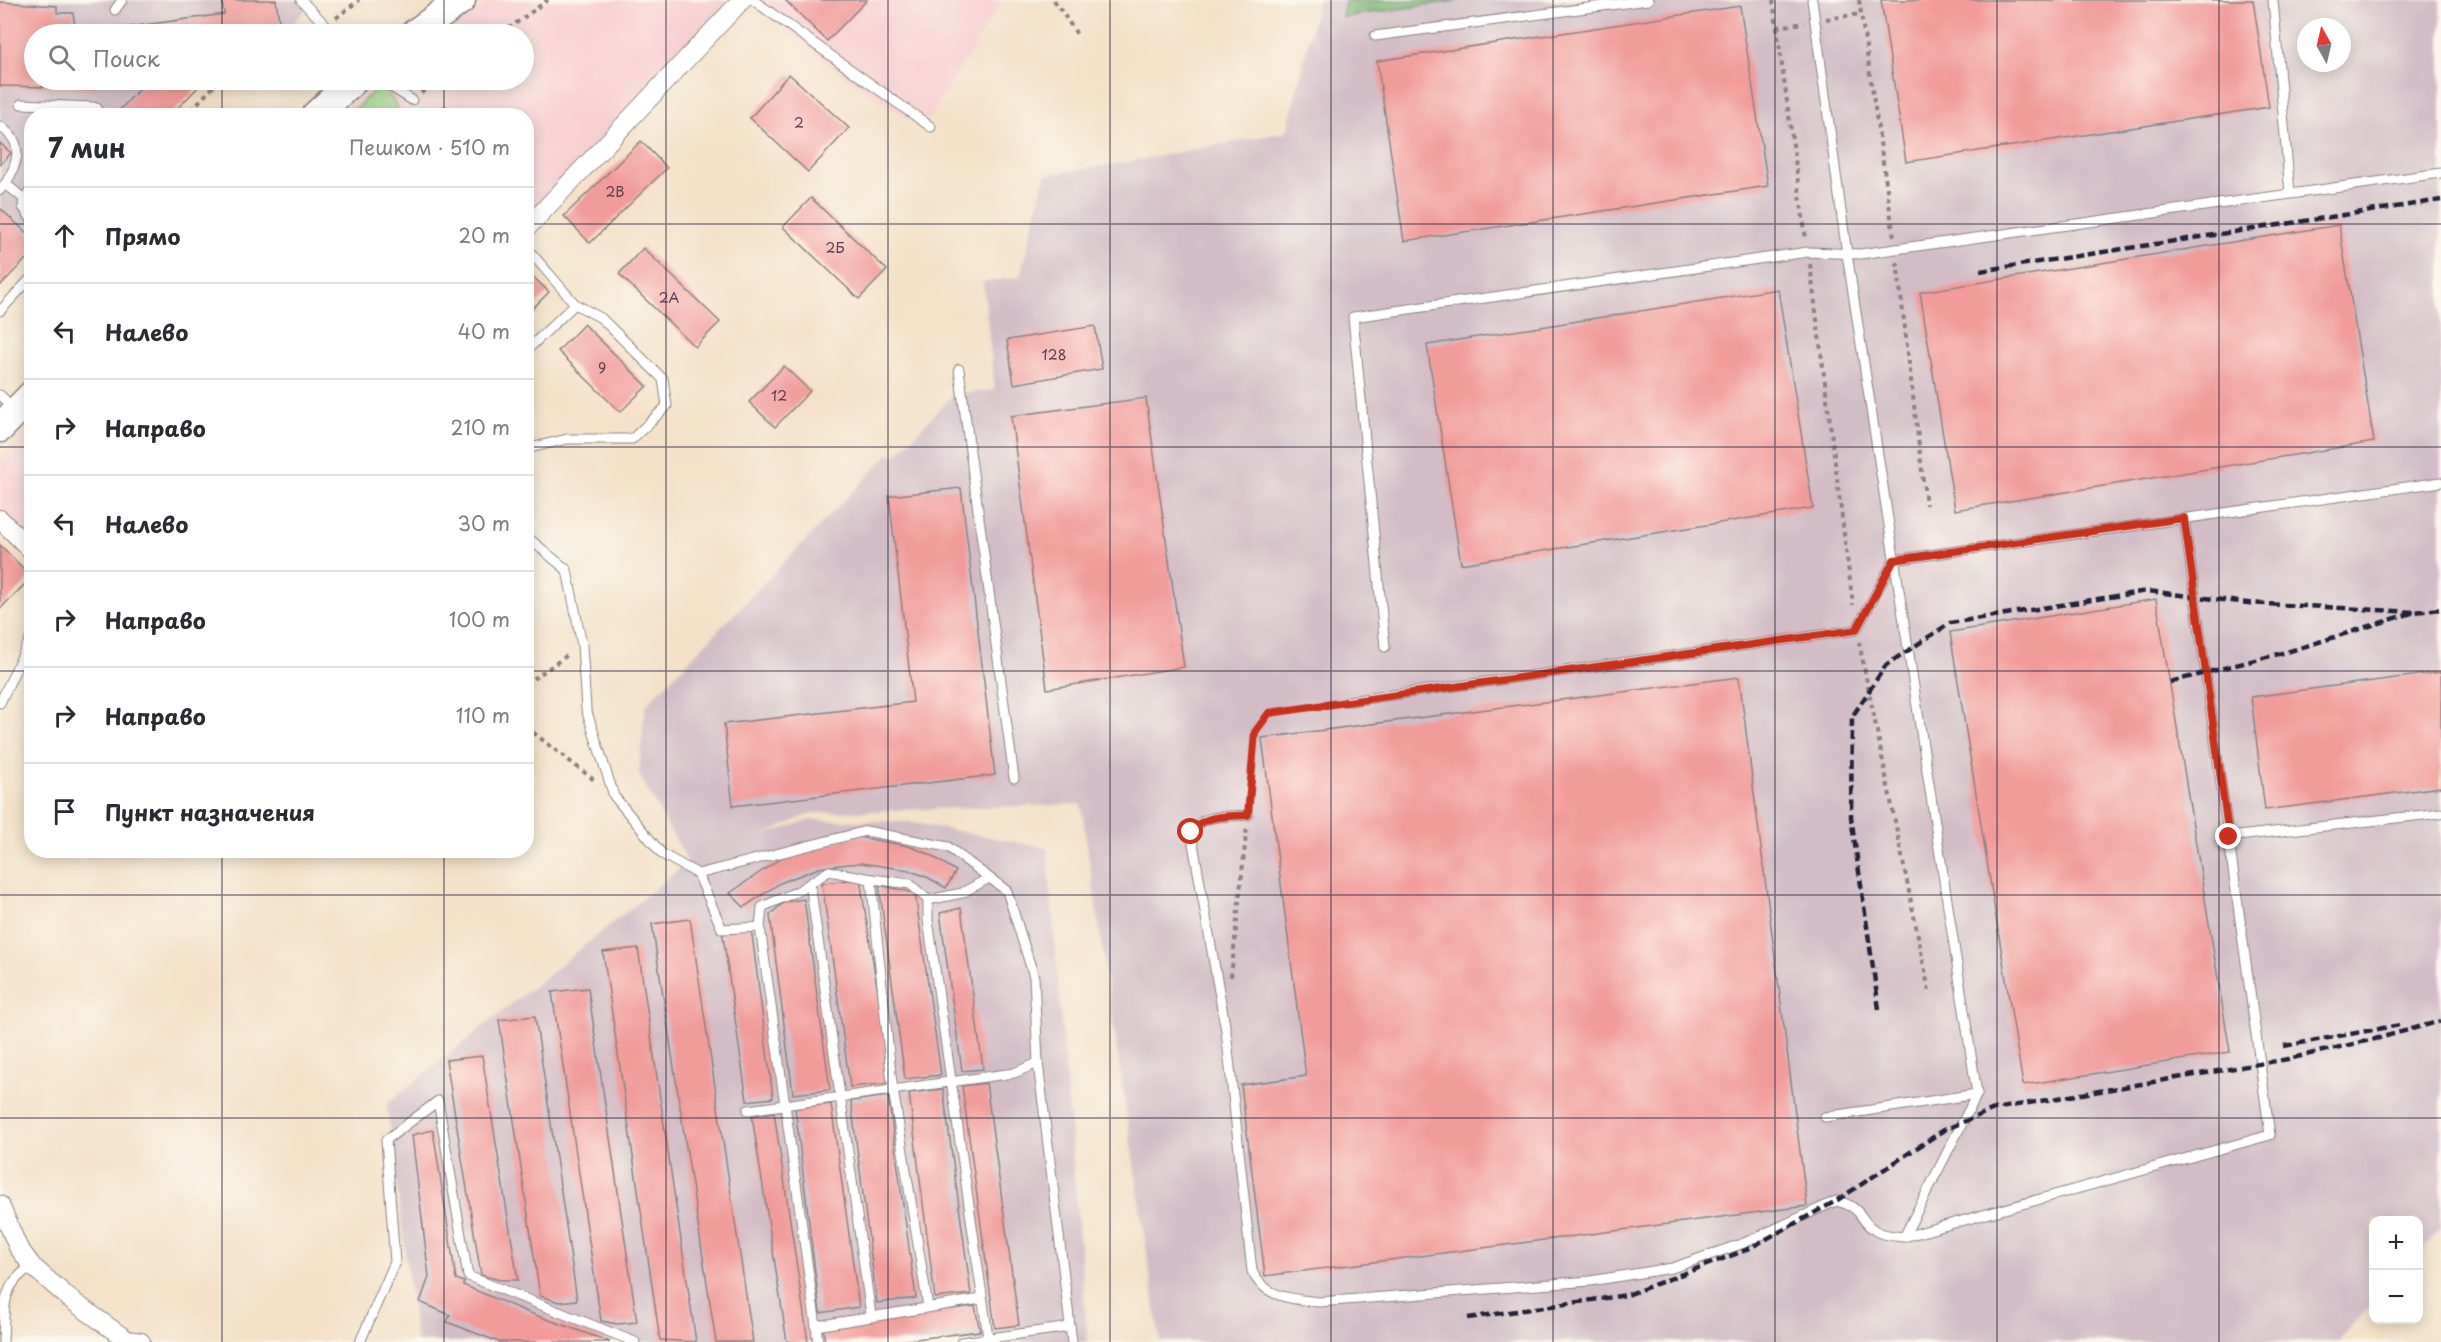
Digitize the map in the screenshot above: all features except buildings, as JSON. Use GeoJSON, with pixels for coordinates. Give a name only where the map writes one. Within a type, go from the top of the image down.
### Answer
{"type":"FeatureCollection","features":[{"type":"Feature","properties":{"kind":"main road"},"geometry":{"type":"LineString","coordinates":[[428,24],[461,0]]}},
{"type":"Feature","properties":{"kind":"main road"},"geometry":{"type":"LineString","coordinates":[[324,108],[343,90]]}},
{"type":"Feature","properties":{"kind":"street"},"geometry":{"type":"LineString","coordinates":[[534,221],[742,0]]}},
{"type":"Feature","properties":{"kind":"street"},"geometry":{"type":"LineString","coordinates":[[0,519],[24,543]]}},
{"type":"Feature","properties":{"kind":"street"},"geometry":{"type":"LineString","coordinates":[[0,1205],[18,1247],[32,1266],[70,1299],[127,1340],[141,1342]]}},
{"type":"Feature","properties":{"kind":"lane"},"geometry":{"type":"LineString","coordinates":[[115,10],[122,0]]}},
{"type":"Feature","properties":{"kind":"lane"},"geometry":{"type":"LineString","coordinates":[[301,0],[324,24]]}},
{"type":"Feature","properties":{"kind":"lane"},"geometry":{"type":"LineString","coordinates":[[753,0],[931,127]]}},
{"type":"Feature","properties":{"kind":"lane"},"geometry":{"type":"LineString","coordinates":[[1375,36],[1648,0]]}},
{"type":"Feature","properties":{"kind":"lane"},"geometry":{"type":"LineString","coordinates":[[1812,0],[1846,254],[1977,1094],[1904,1237]]}},
{"type":"Feature","properties":{"kind":"lane"},"geometry":{"type":"LineString","coordinates":[[2273,0],[2290,193]]}},
{"type":"Feature","properties":{"kind":"lane"},"geometry":{"type":"LineString","coordinates":[[396,90],[412,100]]}},
{"type":"Feature","properties":{"kind":"lane"},"geometry":{"type":"LineString","coordinates":[[21,104],[97,108]]}},
{"type":"Feature","properties":{"kind":"lane"},"geometry":{"type":"LineString","coordinates":[[0,126],[16,144],[11,176],[3,187],[24,199],[24,208]]}},
{"type":"Feature","properties":{"kind":"lane"},"geometry":{"type":"LineString","coordinates":[[1385,647],[1353,317],[1808,252],[1846,254],[2441,173]]}},
{"type":"Feature","properties":{"kind":"lane"},"geometry":{"type":"LineString","coordinates":[[534,256],[575,304],[601,318],[663,379],[667,406],[632,439],[567,439],[534,447]]}},
{"type":"Feature","properties":{"kind":"lane"},"geometry":{"type":"LineString","coordinates":[[0,311],[24,286]]}},
{"type":"Feature","properties":{"kind":"lane"},"geometry":{"type":"LineString","coordinates":[[534,343],[575,304]]}},
{"type":"Feature","properties":{"kind":"lane"},"geometry":{"type":"LineString","coordinates":[[959,369],[1014,778]]}},
{"type":"Feature","properties":{"kind":"lane"},"geometry":{"type":"LineString","coordinates":[[1894,560],[2441,482]]}},
{"type":"Feature","properties":{"kind":"lane"},"geometry":{"type":"LineString","coordinates":[[1248,815],[1205,819],[1196,824],[1191,832],[1226,1031],[1252,1271],[1256,1281],[1266,1290],[1290,1299],[1319,1302],[1602,1280],[1672,1268],[1744,1243],[1836,1201],[1852,1204],[1875,1231],[1889,1236],[1904,1237],[2270,1135],[2184,518]]}},
{"type":"Feature","properties":{"kind":"lane"},"geometry":{"type":"LineString","coordinates":[[534,543],[567,570],[582,645],[586,709],[614,796],[662,854],[698,874],[722,929],[760,927]]}},
{"type":"Feature","properties":{"kind":"lane"},"geometry":{"type":"LineString","coordinates":[[1349,701],[1856,630],[1894,560]]}},
{"type":"Feature","properties":{"kind":"lane"},"geometry":{"type":"LineString","coordinates":[[0,703],[24,652]]}},
{"type":"Feature","properties":{"kind":"lane"},"geometry":{"type":"LineString","coordinates":[[2229,837],[2441,813]]}},
{"type":"Feature","properties":{"kind":"lane"},"geometry":{"type":"LineString","coordinates":[[698,874],[866,831],[948,847],[1006,891],[1034,977],[1038,1063],[1072,1342]]}},
{"type":"Feature","properties":{"kind":"lane"},"geometry":{"type":"LineString","coordinates":[[818,1342],[760,927],[762,907],[798,891],[829,871],[910,884],[928,900],[928,920],[988,1337]]}},
{"type":"Feature","properties":{"kind":"lane"},"geometry":{"type":"LineString","coordinates":[[862,877],[871,879],[892,1089],[928,1307]]}},
{"type":"Feature","properties":{"kind":"lane"},"geometry":{"type":"LineString","coordinates":[[928,900],[962,893],[989,878]]}},
{"type":"Feature","properties":{"kind":"lane"},"geometry":{"type":"LineString","coordinates":[[810,883],[872,1315]]}},
{"type":"Feature","properties":{"kind":"lane"},"geometry":{"type":"LineString","coordinates":[[748,1110],[1014,1073],[1038,1063]]}},
{"type":"Feature","properties":{"kind":"lane"},"geometry":{"type":"LineString","coordinates":[[1825,1117],[1977,1094]]}},
{"type":"Feature","properties":{"kind":"lane"},"geometry":{"type":"LineString","coordinates":[[360,1342],[396,1262],[386,1140],[438,1101],[468,1276],[635,1342]]}},
{"type":"Feature","properties":{"kind":"lane"},"geometry":{"type":"LineString","coordinates":[[3,1342],[6,1292],[17,1275],[32,1266]]}},
{"type":"Feature","properties":{"kind":"lane"},"geometry":{"type":"LineString","coordinates":[[816,1326],[872,1315],[981,1299]]}},
{"type":"Feature","properties":{"kind":"lane"},"geometry":{"type":"LineString","coordinates":[[961,1342],[1070,1327]]}},
{"type":"Feature","properties":{"kind":"path"},"geometry":{"type":"LineString","coordinates":[[515,24],[548,0]]}},
{"type":"Feature","properties":{"kind":"path"},"geometry":{"type":"LineString","coordinates":[[1054,0],[1078,36]]}},
{"type":"Feature","properties":{"kind":"path"},"geometry":{"type":"LineString","coordinates":[[1773,0],[1856,630],[1929,992]]}},
{"type":"Feature","properties":{"kind":"path"},"geometry":{"type":"LineString","coordinates":[[193,108],[210,90]]}},
{"type":"Feature","properties":{"kind":"path"},"geometry":{"type":"LineString","coordinates":[[412,100],[426,90]]}},
{"type":"Feature","properties":{"kind":"path"},"geometry":{"type":"LineString","coordinates":[[534,678],[582,645]]}},
{"type":"Feature","properties":{"kind":"path"},"geometry":{"type":"LineString","coordinates":[[1230,986],[1255,732],[1269,713],[1349,701]]}},
{"type":"Feature","properties":{"kind":"path"},"geometry":{"type":"LineString","coordinates":[[534,733],[614,796]]}},
{"type":"Feature","properties":{"kind":"shaded area"},"geometry":{"type":"Polygon","coordinates":[[[0,0],[315,0],[292,24],[24,24],[24,90],[195,90],[177,108],[24,108],[24,260],[0,286],[0,0]]]}},
{"type":"Feature","properties":{"kind":"shaded area"},"geometry":{"type":"Polygon","coordinates":[[[495,0],[748,0],[534,229],[534,108],[344,108],[368,90],[534,90],[534,24],[457,24],[495,0]]]}},
{"type":"Feature","properties":{"kind":"shaded area"},"geometry":{"type":"Polygon","coordinates":[[[748,0],[1002,1],[923,128],[866,92],[748,0]]]}},
{"type":"Feature","properties":{"kind":"shaded area"},"geometry":{"type":"Polygon","coordinates":[[[1318,0],[2441,0],[2441,1228],[2423,1248],[2423,1216],[2369,1216],[2369,1306],[2337,1342],[1160,1342],[1081,804],[812,813],[761,836],[810,820],[909,822],[1047,848],[1088,1342],[416,1342],[387,1104],[688,862],[639,775],[645,706],[890,453],[894,457],[954,394],[995,390],[983,282],[1020,277],[1045,175],[1287,132],[1318,0]]]}},
{"type":"Feature","properties":{"kind":"shaded area"},"geometry":{"type":"Polygon","coordinates":[[[24,434],[24,548],[0,529],[0,460],[24,434]]]}},
{"type":"Feature","properties":{"kind":"green space"},"geometry":{"type":"Polygon","coordinates":[[[1346,0],[1461,0],[1342,17],[1346,0]]]}},
{"type":"Feature","properties":{"kind":"green space"},"geometry":{"type":"Polygon","coordinates":[[[375,90],[385,90],[398,108],[356,108],[375,90]]]}},
{"type":"Feature","properties":{"kind":"railway"},"geometry":{"type":"LineString","coordinates":[[1980,271],[2441,200]]}},
{"type":"Feature","properties":{"kind":"railway"},"geometry":{"type":"LineString","coordinates":[[1879,1009],[1851,817],[1852,717],[1886,665],[1950,623],[2147,591],[2248,603],[2415,612]]}},
{"type":"Feature","properties":{"kind":"railway"},"geometry":{"type":"LineString","coordinates":[[2170,682],[2290,651],[2415,612],[2441,609]]}},
{"type":"Feature","properties":{"kind":"railway"},"geometry":{"type":"LineString","coordinates":[[1468,1318],[1627,1295],[1746,1250],[1836,1201],[1944,1130],[1994,1109],[2288,1059],[2441,1021]]}},
{"type":"Feature","properties":{"kind":"railway"},"geometry":{"type":"LineString","coordinates":[[2284,1046],[2400,1025]]}},
{"type":"Feature","properties":{"kind":"route"},"geometry":{"type":"LineString","coordinates":[[1191,832],[1196,824],[1205,819],[1248,815],[1255,732],[1269,713],[1290,708],[1856,630],[1894,560],[2184,518],[2229,837]]}}]}
